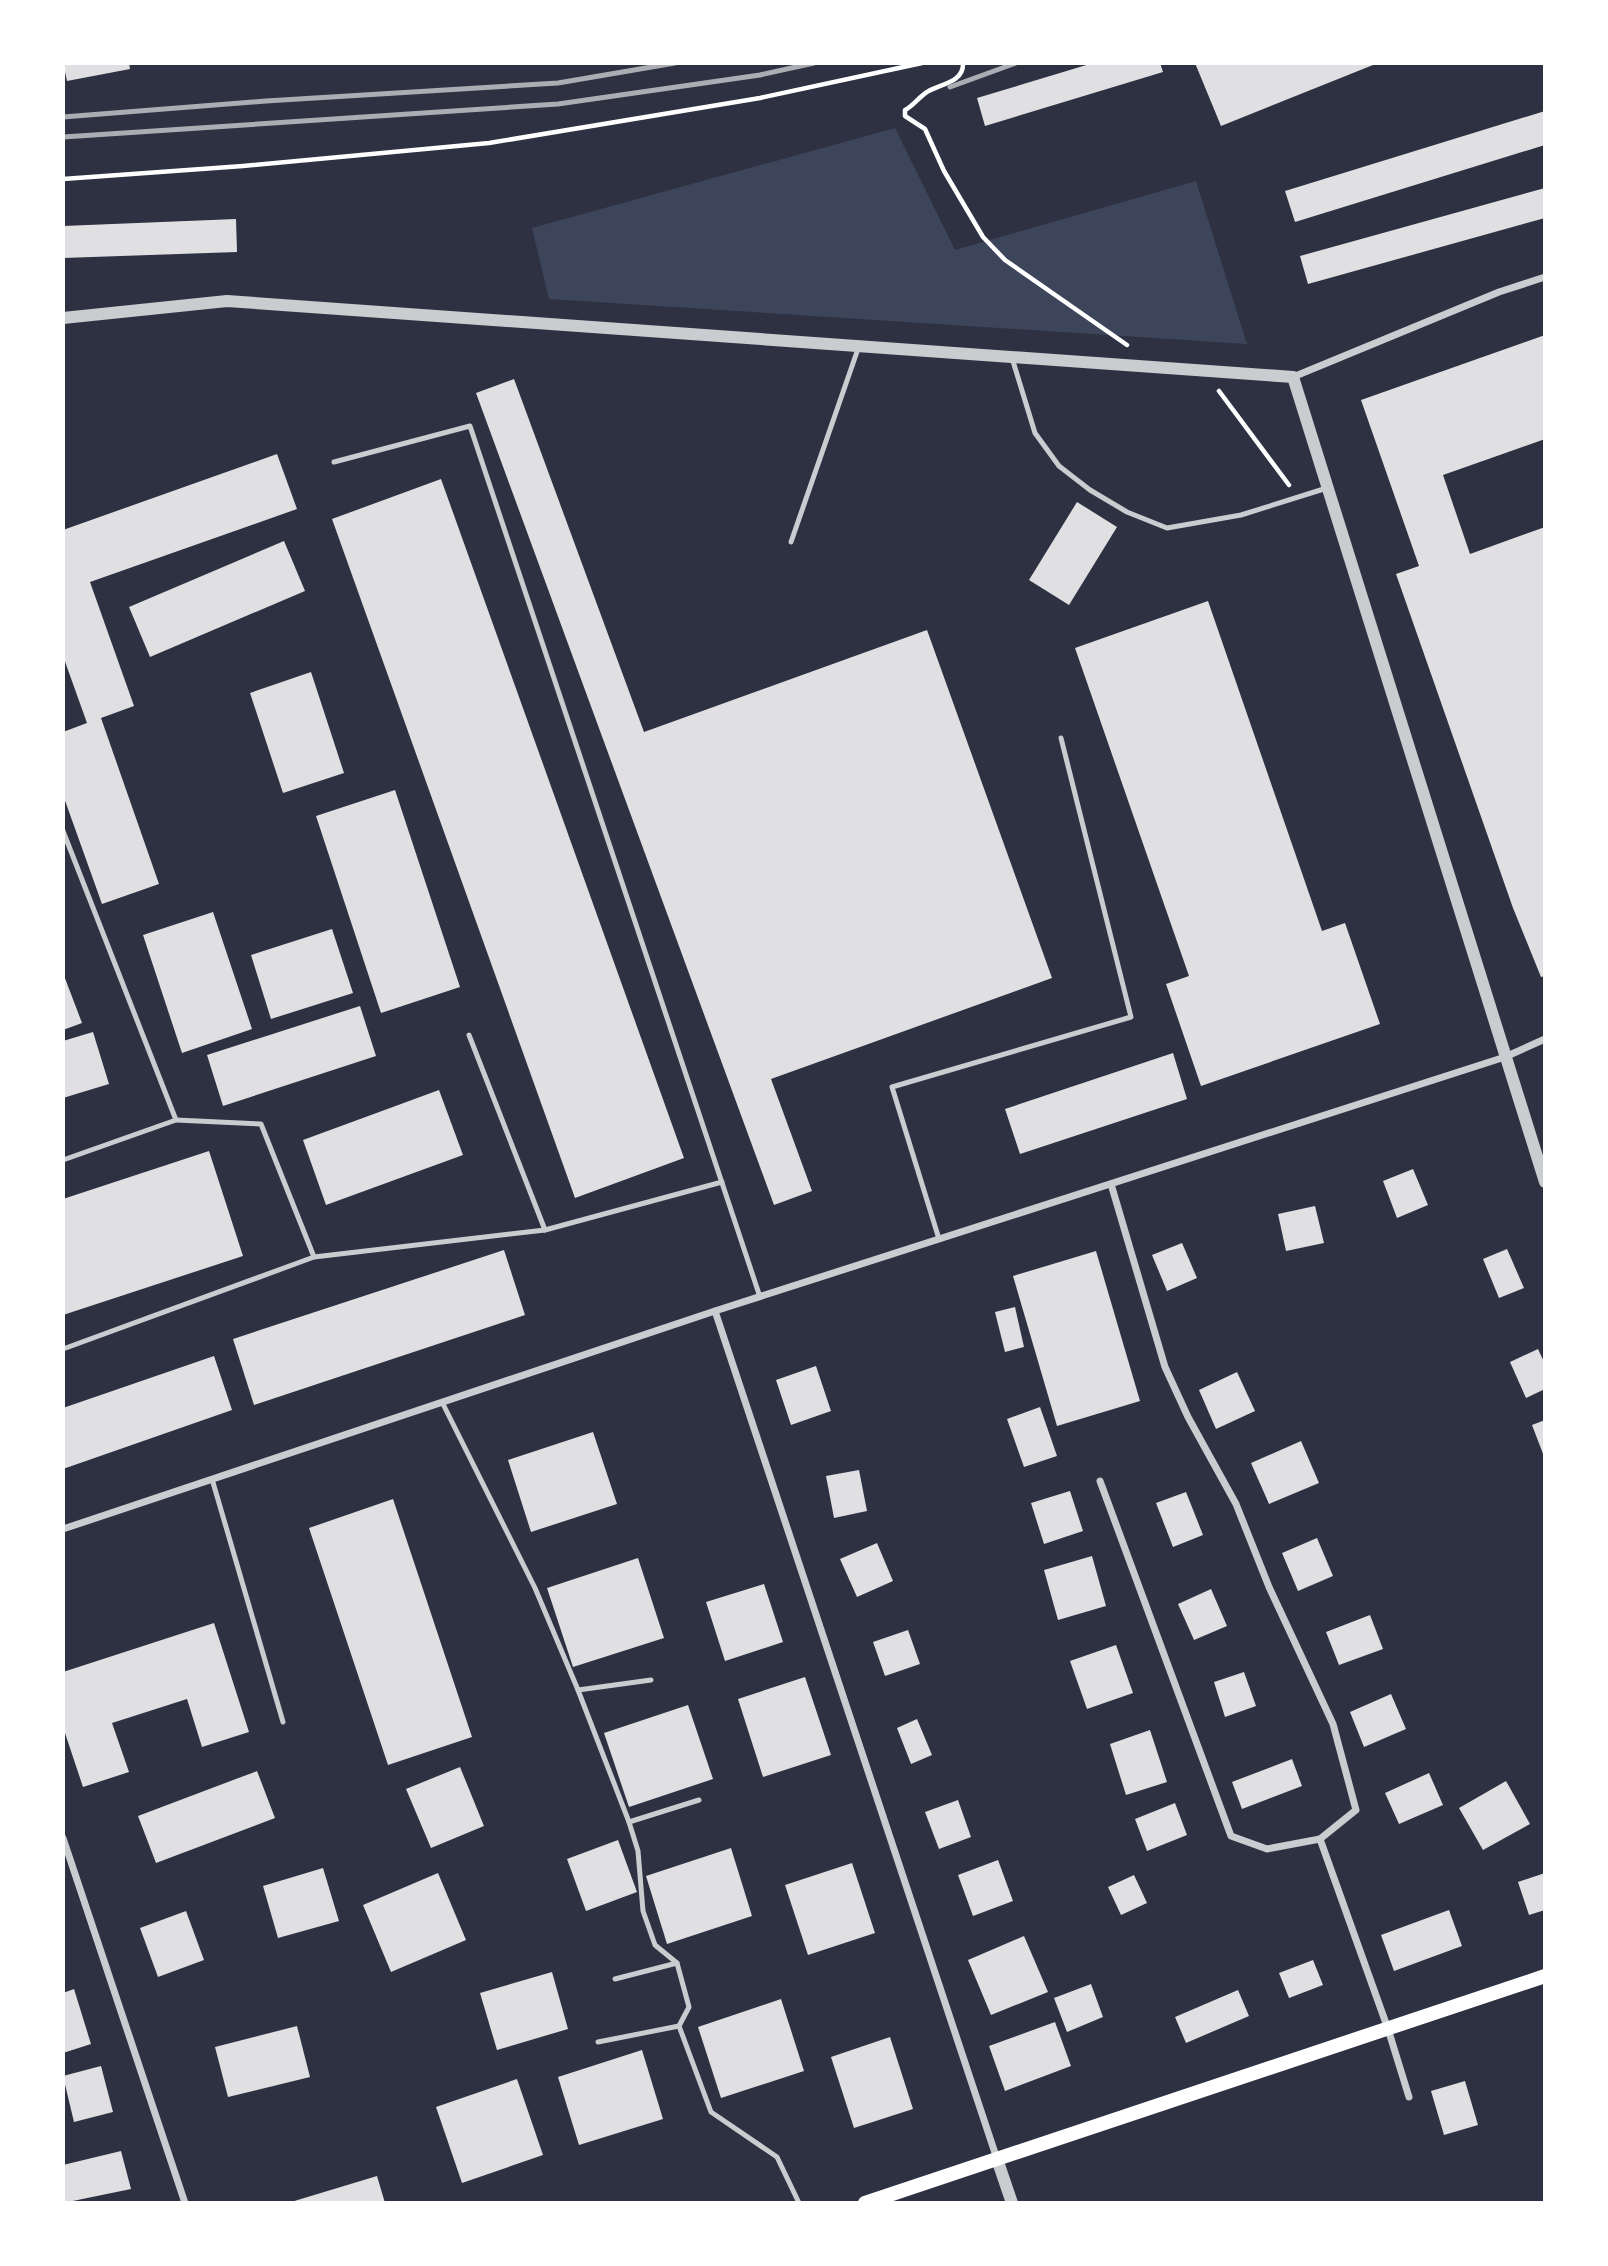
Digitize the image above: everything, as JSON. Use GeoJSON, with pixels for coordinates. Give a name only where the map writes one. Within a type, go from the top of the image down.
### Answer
{"type":"FeatureCollection","features":[{"type":"Feature","properties":{"kind":"main road"},"geometry":{"type":"LineString","coordinates":[[865,2203],[1545,1976]]}},
{"type":"Feature","properties":{"kind":"street"},"geometry":{"type":"LineString","coordinates":[[63,318],[227,301],[1293,377],[1499,292],[1545,277]]}},
{"type":"Feature","properties":{"kind":"street"},"geometry":{"type":"LineString","coordinates":[[1293,377],[1545,1182]]}},
{"type":"Feature","properties":{"kind":"street"},"geometry":{"type":"LineString","coordinates":[[63,1529],[715,1311],[1505,1057],[1545,1039]]}},
{"type":"Feature","properties":{"kind":"street"},"geometry":{"type":"LineString","coordinates":[[1100,1481],[1231,1836],[1267,1849],[1320,1839],[1356,1810],[1334,1724],[1269,1587],[1236,1504],[1164,1367],[1111,1184]]}},
{"type":"Feature","properties":{"kind":"street"},"geometry":{"type":"LineString","coordinates":[[715,1311],[1012,2203]]}},
{"type":"Feature","properties":{"kind":"street"},"geometry":{"type":"LineString","coordinates":[[63,1838],[185,2203]]}},
{"type":"Feature","properties":{"kind":"street"},"geometry":{"type":"LineString","coordinates":[[1320,1839],[1388,2029],[1409,2097]]}},
{"type":"Feature","properties":{"kind":"lane"},"geometry":{"type":"LineString","coordinates":[[791,542],[859,346]]}},
{"type":"Feature","properties":{"kind":"lane"},"geometry":{"type":"LineString","coordinates":[[1012,357],[1035,433],[1059,466],[1090,490],[1127,512],[1167,528],[1241,515],[1327,488]]}},
{"type":"Feature","properties":{"kind":"lane"},"geometry":{"type":"LineString","coordinates":[[334,462],[470,426],[760,1297]]}},
{"type":"Feature","properties":{"kind":"lane"},"geometry":{"type":"LineString","coordinates":[[939,1239],[892,1087],[1131,1017],[1061,738]]}},
{"type":"Feature","properties":{"kind":"lane"},"geometry":{"type":"LineString","coordinates":[[63,831],[176,1120]]}},
{"type":"Feature","properties":{"kind":"lane"},"geometry":{"type":"LineString","coordinates":[[469,1035],[545,1230]]}},
{"type":"Feature","properties":{"kind":"lane"},"geometry":{"type":"LineString","coordinates":[[63,1160],[176,1120],[261,1124],[314,1257]]}},
{"type":"Feature","properties":{"kind":"lane"},"geometry":{"type":"LineString","coordinates":[[63,1349],[314,1257],[545,1230],[722,1182]]}},
{"type":"Feature","properties":{"kind":"lane"},"geometry":{"type":"LineString","coordinates":[[442,1402],[535,1588],[578,1690],[638,1851],[643,1911],[655,1945],[677,1964],[690,2007],[679,2026],[598,2042]]}},
{"type":"Feature","properties":{"kind":"lane"},"geometry":{"type":"LineString","coordinates":[[212,1479],[283,1722]]}},
{"type":"Feature","properties":{"kind":"lane"},"geometry":{"type":"LineString","coordinates":[[578,1690],[651,1680]]}},
{"type":"Feature","properties":{"kind":"lane"},"geometry":{"type":"LineString","coordinates":[[629,1822],[699,1800]]}},
{"type":"Feature","properties":{"kind":"lane"},"geometry":{"type":"LineString","coordinates":[[615,1979],[677,1964]]}},
{"type":"Feature","properties":{"kind":"lane"},"geometry":{"type":"LineString","coordinates":[[679,2026],[711,2112],[777,2157],[799,2203]]}},
{"type":"Feature","properties":{"kind":"path"},"geometry":{"type":"LineString","coordinates":[[63,179],[243,166],[489,143],[760,98],[922,63]]}},
{"type":"Feature","properties":{"kind":"path"},"geometry":{"type":"LineString","coordinates":[[963,63],[964,70],[960,75],[927,92],[905,110],[905,116],[925,129],[944,172],[983,237],[1005,260],[1129,346]]}},
{"type":"Feature","properties":{"kind":"path"},"geometry":{"type":"LineString","coordinates":[[1204,370],[1298,497]]}},
{"type":"Feature","properties":{"kind":"shaded area"},"geometry":{"type":"Polygon","coordinates":[[[895,128],[955,250],[1196,181],[1247,344],[549,299],[532,228],[895,128]]]}},
{"type":"Feature","properties":{"kind":"building"},"geometry":{"type":"Polygon","coordinates":[[[63,63],[129,63],[130,69],[67,81],[63,63]]]}},
{"type":"Feature","properties":{"kind":"building"},"geometry":{"type":"Polygon","coordinates":[[[1093,63],[1160,63],[1163,72],[985,126],[977,98],[1093,63]]]}},
{"type":"Feature","properties":{"kind":"building"},"geometry":{"type":"Polygon","coordinates":[[[1195,63],[1378,63],[1221,126],[1195,63]]]}},
{"type":"Feature","properties":{"kind":"building"},"geometry":{"type":"Polygon","coordinates":[[[1545,111],[1545,145],[1295,222],[1285,191],[1545,111]]]}},
{"type":"Feature","properties":{"kind":"building"},"geometry":{"type":"Polygon","coordinates":[[[1545,188],[1545,218],[1308,284],[1300,256],[1545,188]]]}},
{"type":"Feature","properties":{"kind":"building"},"geometry":{"type":"Polygon","coordinates":[[[236,219],[237,252],[63,258],[63,226],[236,219]]]}},
{"type":"Feature","properties":{"kind":"building"},"geometry":{"type":"Polygon","coordinates":[[[1545,335],[1545,439],[1443,475],[1470,554],[1545,527],[1545,976],[1541,977],[1513,908],[1396,574],[1419,566],[1361,400],[1545,335]]]}},
{"type":"Feature","properties":{"kind":"building"},"geometry":{"type":"Polygon","coordinates":[[[514,379],[644,732],[927,630],[1052,978],[771,1079],[812,1191],[774,1205],[476,393],[514,379]]]}},
{"type":"Feature","properties":{"kind":"building"},"geometry":{"type":"Polygon","coordinates":[[[277,454],[297,509],[90,582],[134,706],[101,718],[159,884],[102,904],[63,795],[63,732],[87,723],[63,656],[63,530],[277,454]]]}},
{"type":"Feature","properties":{"kind":"building"},"geometry":{"type":"Polygon","coordinates":[[[441,479],[684,1158],[575,1198],[332,519],[441,479]]]}},
{"type":"Feature","properties":{"kind":"building"},"geometry":{"type":"Polygon","coordinates":[[[1077,502],[1117,527],[1069,605],[1029,580],[1077,502]]]}},
{"type":"Feature","properties":{"kind":"building"},"geometry":{"type":"Polygon","coordinates":[[[284,541],[305,591],[150,657],[129,607],[284,541]]]}},
{"type":"Feature","properties":{"kind":"building"},"geometry":{"type":"Polygon","coordinates":[[[1208,601],[1322,931],[1345,923],[1380,1024],[1201,1086],[1166,984],[1189,976],[1075,648],[1208,601]]]}},
{"type":"Feature","properties":{"kind":"building"},"geometry":{"type":"Polygon","coordinates":[[[311,672],[344,773],[283,793],[250,693],[311,672]]]}},
{"type":"Feature","properties":{"kind":"building"},"geometry":{"type":"Polygon","coordinates":[[[395,790],[460,987],[381,1013],[316,816],[395,790]]]}},
{"type":"Feature","properties":{"kind":"building"},"geometry":{"type":"Polygon","coordinates":[[[213,912],[252,1029],[182,1053],[143,935],[213,912]]]}},
{"type":"Feature","properties":{"kind":"building"},"geometry":{"type":"Polygon","coordinates":[[[332,929],[353,993],[271,1019],[251,955],[332,929]]]}},
{"type":"Feature","properties":{"kind":"building"},"geometry":{"type":"Polygon","coordinates":[[[63,973],[82,1023],[63,1030],[63,973]]]}},
{"type":"Feature","properties":{"kind":"building"},"geometry":{"type":"Polygon","coordinates":[[[360,1006],[376,1056],[223,1106],[207,1055],[360,1006]]]}},
{"type":"Feature","properties":{"kind":"building"},"geometry":{"type":"Polygon","coordinates":[[[93,1032],[109,1084],[63,1098],[63,1041],[93,1032]]]}},
{"type":"Feature","properties":{"kind":"building"},"geometry":{"type":"Polygon","coordinates":[[[1173,1053],[1187,1099],[1020,1154],[1005,1109],[1173,1053]]]}},
{"type":"Feature","properties":{"kind":"building"},"geometry":{"type":"Polygon","coordinates":[[[439,1090],[463,1155],[326,1205],[303,1140],[439,1090]]]}},
{"type":"Feature","properties":{"kind":"building"},"geometry":{"type":"Polygon","coordinates":[[[209,1151],[243,1256],[63,1315],[63,1199],[209,1151]]]}},
{"type":"Feature","properties":{"kind":"building"},"geometry":{"type":"Polygon","coordinates":[[[1413,1169],[1428,1205],[1397,1218],[1383,1181],[1413,1169]]]}},
{"type":"Feature","properties":{"kind":"building"},"geometry":{"type":"Polygon","coordinates":[[[1315,1206],[1324,1243],[1286,1251],[1278,1214],[1315,1206]]]}},
{"type":"Feature","properties":{"kind":"building"},"geometry":{"type":"Polygon","coordinates":[[[1182,1243],[1197,1278],[1167,1291],[1152,1255],[1182,1243]]]}},
{"type":"Feature","properties":{"kind":"building"},"geometry":{"type":"Polygon","coordinates":[[[1507,1249],[1524,1288],[1499,1298],[1483,1259],[1507,1249]]]}},
{"type":"Feature","properties":{"kind":"building"},"geometry":{"type":"Polygon","coordinates":[[[504,1250],[525,1315],[254,1405],[233,1339],[504,1250]]]}},
{"type":"Feature","properties":{"kind":"building"},"geometry":{"type":"Polygon","coordinates":[[[1096,1251],[1140,1401],[1057,1426],[1013,1276],[1096,1251]]]}},
{"type":"Feature","properties":{"kind":"building"},"geometry":{"type":"Polygon","coordinates":[[[1015,1307],[1024,1347],[1005,1352],[995,1312],[1015,1307]]]}},
{"type":"Feature","properties":{"kind":"building"},"geometry":{"type":"Polygon","coordinates":[[[1538,1349],[1545,1364],[1545,1389],[1526,1398],[1510,1362],[1538,1349]]]}},
{"type":"Feature","properties":{"kind":"building"},"geometry":{"type":"Polygon","coordinates":[[[214,1356],[232,1410],[63,1469],[63,1408],[214,1356]]]}},
{"type":"Feature","properties":{"kind":"building"},"geometry":{"type":"Polygon","coordinates":[[[816,1366],[831,1411],[791,1425],[776,1380],[816,1366]]]}},
{"type":"Feature","properties":{"kind":"building"},"geometry":{"type":"Polygon","coordinates":[[[1237,1372],[1255,1411],[1216,1429],[1199,1390],[1237,1372]]]}},
{"type":"Feature","properties":{"kind":"building"},"geometry":{"type":"Polygon","coordinates":[[[1040,1407],[1057,1456],[1024,1467],[1007,1419],[1040,1407]]]}},
{"type":"Feature","properties":{"kind":"building"},"geometry":{"type":"Polygon","coordinates":[[[1545,1420],[1545,1459],[1532,1425],[1545,1420]]]}},
{"type":"Feature","properties":{"kind":"building"},"geometry":{"type":"Polygon","coordinates":[[[593,1432],[617,1504],[531,1532],[508,1460],[593,1432]]]}},
{"type":"Feature","properties":{"kind":"building"},"geometry":{"type":"Polygon","coordinates":[[[1301,1441],[1319,1483],[1269,1504],[1251,1463],[1301,1441]]]}},
{"type":"Feature","properties":{"kind":"building"},"geometry":{"type":"Polygon","coordinates":[[[859,1470],[867,1511],[834,1518],[826,1476],[859,1470]]]}},
{"type":"Feature","properties":{"kind":"building"},"geometry":{"type":"Polygon","coordinates":[[[1070,1491],[1083,1531],[1044,1544],[1031,1503],[1070,1491]]]}},
{"type":"Feature","properties":{"kind":"building"},"geometry":{"type":"Polygon","coordinates":[[[1186,1492],[1203,1535],[1173,1547],[1156,1503],[1186,1492]]]}},
{"type":"Feature","properties":{"kind":"building"},"geometry":{"type":"Polygon","coordinates":[[[393,1499],[472,1737],[388,1765],[309,1528],[393,1499]]]}},
{"type":"Feature","properties":{"kind":"building"},"geometry":{"type":"Polygon","coordinates":[[[1317,1538],[1333,1576],[1298,1591],[1282,1553],[1317,1538]]]}},
{"type":"Feature","properties":{"kind":"building"},"geometry":{"type":"Polygon","coordinates":[[[877,1543],[893,1581],[857,1597],[840,1559],[877,1543]]]}},
{"type":"Feature","properties":{"kind":"building"},"geometry":{"type":"Polygon","coordinates":[[[1092,1556],[1106,1606],[1058,1620],[1044,1570],[1092,1556]]]}},
{"type":"Feature","properties":{"kind":"building"},"geometry":{"type":"Polygon","coordinates":[[[638,1558],[664,1638],[573,1667],[547,1588],[638,1558]]]}},
{"type":"Feature","properties":{"kind":"building"},"geometry":{"type":"Polygon","coordinates":[[[764,1584],[783,1642],[725,1661],[706,1602],[764,1584]]]}},
{"type":"Feature","properties":{"kind":"building"},"geometry":{"type":"Polygon","coordinates":[[[1211,1589],[1227,1626],[1194,1640],[1178,1604],[1211,1589]]]}},
{"type":"Feature","properties":{"kind":"building"},"geometry":{"type":"Polygon","coordinates":[[[1370,1615],[1383,1649],[1339,1665],[1326,1632],[1370,1615]]]}},
{"type":"Feature","properties":{"kind":"building"},"geometry":{"type":"Polygon","coordinates":[[[214,1623],[249,1732],[202,1747],[187,1699],[112,1723],[129,1772],[83,1787],[63,1727],[63,1672],[214,1623]]]}},
{"type":"Feature","properties":{"kind":"building"},"geometry":{"type":"Polygon","coordinates":[[[908,1630],[920,1664],[885,1676],[873,1642],[908,1630]]]}},
{"type":"Feature","properties":{"kind":"building"},"geometry":{"type":"Polygon","coordinates":[[[1116,1645],[1133,1693],[1087,1709],[1070,1661],[1116,1645]]]}},
{"type":"Feature","properties":{"kind":"building"},"geometry":{"type":"Polygon","coordinates":[[[1244,1672],[1256,1706],[1225,1717],[1214,1682],[1244,1672]]]}},
{"type":"Feature","properties":{"kind":"building"},"geometry":{"type":"Polygon","coordinates":[[[805,1677],[831,1755],[763,1777],[738,1699],[805,1677]]]}},
{"type":"Feature","properties":{"kind":"building"},"geometry":{"type":"Polygon","coordinates":[[[1391,1694],[1406,1729],[1364,1747],[1350,1712],[1391,1694]]]}},
{"type":"Feature","properties":{"kind":"building"},"geometry":{"type":"Polygon","coordinates":[[[688,1705],[713,1779],[629,1807],[604,1733],[688,1705]]]}},
{"type":"Feature","properties":{"kind":"building"},"geometry":{"type":"Polygon","coordinates":[[[917,1719],[932,1755],[911,1764],[897,1728],[917,1719]]]}},
{"type":"Feature","properties":{"kind":"building"},"geometry":{"type":"Polygon","coordinates":[[[1150,1730],[1167,1782],[1126,1795],[1110,1744],[1150,1730]]]}},
{"type":"Feature","properties":{"kind":"building"},"geometry":{"type":"Polygon","coordinates":[[[1292,1759],[1302,1786],[1242,1809],[1232,1782],[1292,1759]]]}},
{"type":"Feature","properties":{"kind":"building"},"geometry":{"type":"Polygon","coordinates":[[[460,1767],[484,1826],[431,1848],[406,1789],[460,1767]]]}},
{"type":"Feature","properties":{"kind":"building"},"geometry":{"type":"Polygon","coordinates":[[[257,1771],[275,1818],[156,1863],[138,1816],[257,1771]]]}},
{"type":"Feature","properties":{"kind":"building"},"geometry":{"type":"Polygon","coordinates":[[[1429,1773],[1443,1805],[1399,1824],[1385,1793],[1429,1773]]]}},
{"type":"Feature","properties":{"kind":"building"},"geometry":{"type":"Polygon","coordinates":[[[1506,1781],[1530,1824],[1483,1850],[1459,1808],[1506,1781]]]}},
{"type":"Feature","properties":{"kind":"building"},"geometry":{"type":"Polygon","coordinates":[[[958,1800],[971,1837],[939,1849],[925,1812],[958,1800]]]}},
{"type":"Feature","properties":{"kind":"building"},"geometry":{"type":"Polygon","coordinates":[[[1175,1803],[1187,1835],[1147,1851],[1135,1819],[1175,1803]]]}},
{"type":"Feature","properties":{"kind":"building"},"geometry":{"type":"Polygon","coordinates":[[[618,1840],[637,1892],[586,1911],[567,1859],[618,1840]]]}},
{"type":"Feature","properties":{"kind":"building"},"geometry":{"type":"Polygon","coordinates":[[[731,1848],[752,1916],[667,1944],[646,1876],[731,1848]]]}},
{"type":"Feature","properties":{"kind":"building"},"geometry":{"type":"Polygon","coordinates":[[[998,1860],[1013,1901],[973,1916],[958,1875],[998,1860]]]}},
{"type":"Feature","properties":{"kind":"building"},"geometry":{"type":"Polygon","coordinates":[[[852,1863],[875,1933],[808,1955],[785,1885],[852,1863]]]}},
{"type":"Feature","properties":{"kind":"building"},"geometry":{"type":"Polygon","coordinates":[[[323,1868],[339,1921],[278,1938],[263,1886],[323,1868]]]}},
{"type":"Feature","properties":{"kind":"building"},"geometry":{"type":"Polygon","coordinates":[[[438,1873],[466,1940],[391,1972],[363,1905],[438,1873]]]}},
{"type":"Feature","properties":{"kind":"building"},"geometry":{"type":"Polygon","coordinates":[[[1545,1873],[1545,1910],[1529,1915],[1518,1882],[1545,1873]]]}},
{"type":"Feature","properties":{"kind":"building"},"geometry":{"type":"Polygon","coordinates":[[[1134,1875],[1147,1903],[1121,1915],[1108,1887],[1134,1875]]]}},
{"type":"Feature","properties":{"kind":"building"},"geometry":{"type":"Polygon","coordinates":[[[1449,1910],[1462,1946],[1394,1971],[1381,1935],[1449,1910]]]}},
{"type":"Feature","properties":{"kind":"building"},"geometry":{"type":"Polygon","coordinates":[[[186,1911],[204,1960],[158,1977],[140,1928],[186,1911]]]}},
{"type":"Feature","properties":{"kind":"building"},"geometry":{"type":"Polygon","coordinates":[[[1024,1936],[1048,1992],[991,2015],[968,1960],[1024,1936]]]}},
{"type":"Feature","properties":{"kind":"building"},"geometry":{"type":"Polygon","coordinates":[[[1313,1960],[1323,1985],[1289,1998],[1279,1973],[1313,1960]]]}},
{"type":"Feature","properties":{"kind":"building"},"geometry":{"type":"Polygon","coordinates":[[[552,1972],[568,2029],[497,2050],[480,1993],[552,1972]]]}},
{"type":"Feature","properties":{"kind":"building"},"geometry":{"type":"Polygon","coordinates":[[[1091,1984],[1103,2017],[1067,2032],[1054,1998],[1091,1984]]]}},
{"type":"Feature","properties":{"kind":"building"},"geometry":{"type":"Polygon","coordinates":[[[74,1989],[91,2044],[63,2053],[63,1993],[74,1989]]]}},
{"type":"Feature","properties":{"kind":"building"},"geometry":{"type":"Polygon","coordinates":[[[1238,1990],[1249,2016],[1186,2043],[1175,2017],[1238,1990]]]}},
{"type":"Feature","properties":{"kind":"building"},"geometry":{"type":"Polygon","coordinates":[[[781,1999],[804,2071],[721,2098],[698,2027],[781,1999]]]}},
{"type":"Feature","properties":{"kind":"building"},"geometry":{"type":"Polygon","coordinates":[[[1055,2022],[1071,2066],[1005,2091],[989,2046],[1055,2022]]]}},
{"type":"Feature","properties":{"kind":"building"},"geometry":{"type":"Polygon","coordinates":[[[297,2026],[310,2077],[228,2097],[215,2047],[297,2026]]]}},
{"type":"Feature","properties":{"kind":"building"},"geometry":{"type":"Polygon","coordinates":[[[890,2037],[913,2109],[854,2128],[831,2057],[890,2037]]]}},
{"type":"Feature","properties":{"kind":"building"},"geometry":{"type":"Polygon","coordinates":[[[642,2050],[663,2119],[579,2145],[558,2077],[642,2050]]]}},
{"type":"Feature","properties":{"kind":"building"},"geometry":{"type":"Polygon","coordinates":[[[101,2066],[113,2112],[74,2122],[63,2076],[101,2066]]]}},
{"type":"Feature","properties":{"kind":"building"},"geometry":{"type":"Polygon","coordinates":[[[517,2079],[543,2155],[462,2183],[436,2107],[517,2079]]]}},
{"type":"Feature","properties":{"kind":"building"},"geometry":{"type":"Polygon","coordinates":[[[1465,2081],[1478,2125],[1444,2135],[1431,2091],[1465,2081]]]}},
{"type":"Feature","properties":{"kind":"building"},"geometry":{"type":"Polygon","coordinates":[[[121,2151],[131,2189],[63,2203],[63,2165],[121,2151]]]}},
{"type":"Feature","properties":{"kind":"building"},"geometry":{"type":"Polygon","coordinates":[[[377,2176],[385,2203],[291,2203],[291,2202],[377,2176]]]}},
{"type":"Feature","properties":{"kind":"railway"},"geometry":{"type":"LineString","coordinates":[[63,117],[558,83],[675,63]]}},
{"type":"Feature","properties":{"kind":"railway"},"geometry":{"type":"LineString","coordinates":[[63,137],[558,104],[760,75],[814,63]]}},
{"type":"Feature","properties":{"kind":"railway"},"geometry":{"type":"LineString","coordinates":[[950,87],[1016,63]]}}]}
